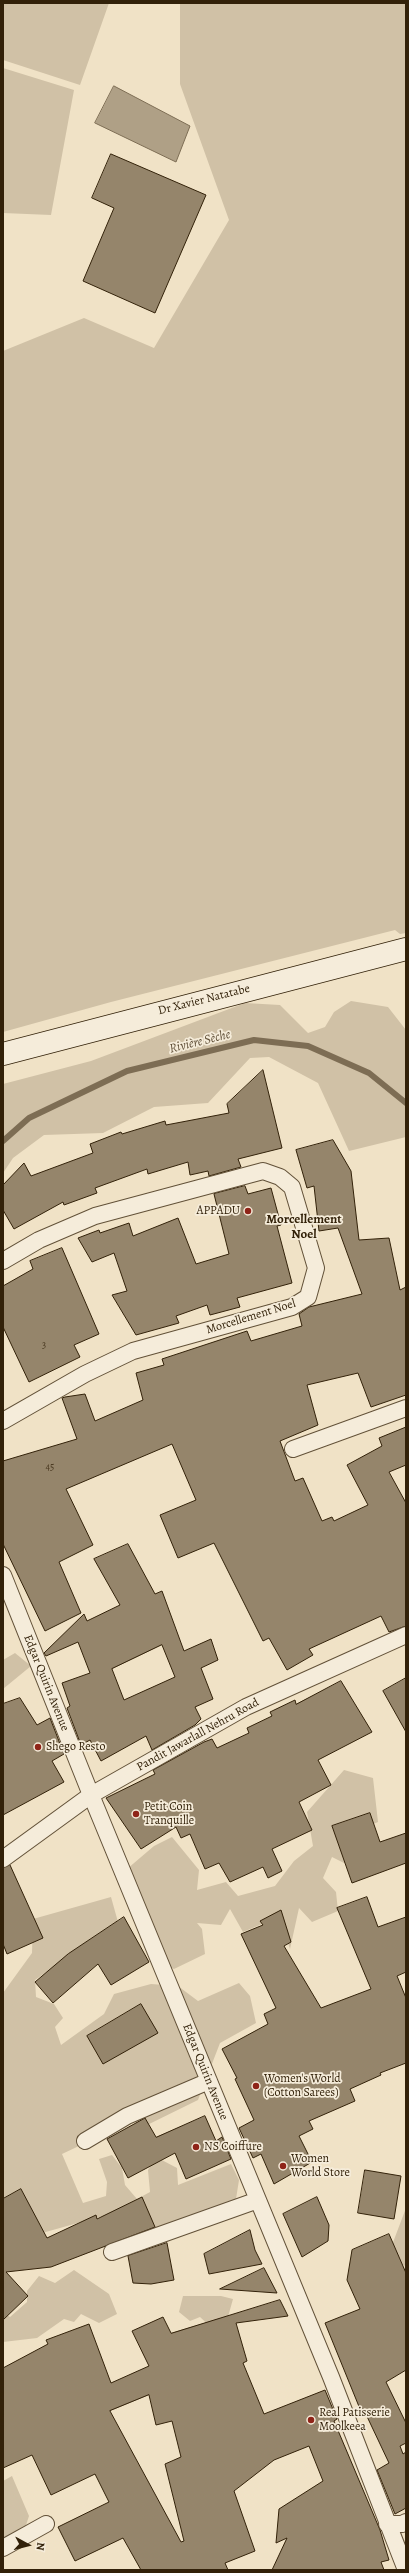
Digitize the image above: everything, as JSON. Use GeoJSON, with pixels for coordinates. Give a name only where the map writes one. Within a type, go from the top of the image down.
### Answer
{"type":"FeatureCollection","features":[{"type":"Feature","properties":{"kind":"main road","name":"Dr Xavier Natatabe"},"geometry":{"type":"LineString","coordinates":[[3,1054],[406,949]]}},
{"type":"Feature","properties":{"kind":"street","name":"Morcellement Noel"},"geometry":{"type":"LineString","coordinates":[[3,1261],[40,1240],[94,1216],[263,1171],[280,1177],[292,1187],[316,1268],[308,1297],[292,1307],[133,1351],[86,1374],[3,1421]]}},
{"type":"Feature","properties":{"kind":"street"},"geometry":{"type":"LineString","coordinates":[[292,1449],[406,1408]]}},
{"type":"Feature","properties":{"kind":"street","name":"Edgar Quirin Avenue"},"geometry":{"type":"LineString","coordinates":[[3,1575],[91,1795],[331,2377],[406,2570]]}},
{"type":"Feature","properties":{"kind":"street","name":"Pandit Jawarlall Nehru Road"},"geometry":{"type":"LineString","coordinates":[[3,1859],[91,1795],[246,1707],[406,1635]]}},
{"type":"Feature","properties":{"kind":"street"},"geometry":{"type":"LineString","coordinates":[[85,2141],[127,2116],[209,2081]]}},
{"type":"Feature","properties":{"kind":"street"},"geometry":{"type":"LineString","coordinates":[[112,2252],[258,2200]]}},
{"type":"Feature","properties":{"kind":"street"},"geometry":{"type":"LineString","coordinates":[[387,2524],[402,2524],[406,2522]]}},
{"type":"Feature","properties":{"kind":"street"},"geometry":{"type":"LineString","coordinates":[[3,2548],[46,2524]]}},
{"type":"Feature","properties":{"kind":"shaded area"},"geometry":{"type":"Polygon","coordinates":[[[3,3],[109,3],[80,85],[3,60],[3,3]]]}},
{"type":"Feature","properties":{"kind":"shaded area"},"geometry":{"type":"Polygon","coordinates":[[[180,3],[406,3],[406,933],[400,934],[395,930],[111,1002],[3,1032],[3,351],[84,318],[154,348],[229,220],[180,84],[180,3]]]}},
{"type":"Feature","properties":{"kind":"shaded area"},"geometry":{"type":"Polygon","coordinates":[[[3,68],[74,90],[51,215],[3,213],[3,68]]]}},
{"type":"Feature","properties":{"kind":"shaded area"},"geometry":{"type":"Polygon","coordinates":[[[114,86],[190,126],[176,162],[95,123],[114,86]]]}},
{"type":"Feature","properties":{"kind":"shaded area"},"geometry":{"type":"Polygon","coordinates":[[[351,1001],[388,1007],[406,1030],[406,1137],[349,1151],[318,1083],[269,1057],[250,1058],[208,1103],[154,1107],[103,1133],[44,1135],[13,1158],[3,1173],[3,1084],[91,1061],[245,1003],[280,1005],[308,1033],[325,1027],[334,1012],[351,1001]]]}},
{"type":"Feature","properties":{"kind":"shaded area"},"geometry":{"type":"Polygon","coordinates":[[[15,1653],[31,1666],[3,1689],[3,1660],[15,1653]]]}},
{"type":"Feature","properties":{"kind":"shaded area"},"geometry":{"type":"Polygon","coordinates":[[[344,1770],[373,1778],[378,1822],[348,1835],[350,1866],[332,1857],[323,1878],[336,1892],[338,1911],[312,1922],[299,1908],[290,1949],[279,1917],[243,1932],[230,1909],[221,1925],[197,1923],[202,1929],[205,1954],[174,1969],[153,1958],[127,1869],[154,1846],[172,1837],[199,1870],[197,1890],[226,1882],[238,1896],[275,1886],[294,1861],[313,1846],[307,1812],[344,1770]]]}},
{"type":"Feature","properties":{"kind":"shaded area"},"geometry":{"type":"Polygon","coordinates":[[[111,1897],[118,1922],[35,1980],[36,1997],[54,2004],[63,2018],[55,2027],[61,2045],[104,2014],[114,1994],[151,1984],[178,1986],[198,2001],[239,1983],[250,1996],[256,2023],[220,2043],[198,2100],[139,2129],[134,2120],[62,2154],[83,2203],[106,2196],[107,2182],[99,2159],[112,2155],[122,2168],[125,2185],[137,2199],[150,2192],[148,2170],[156,2157],[177,2168],[178,2185],[231,2164],[239,2180],[236,2199],[115,2245],[103,2216],[42,2233],[3,2202],[3,1993],[32,1953],[33,1919],[111,1897]]]}},
{"type":"Feature","properties":{"kind":"shaded area"},"geometry":{"type":"Polygon","coordinates":[[[406,2208],[406,2266],[402,2265],[392,2245],[406,2208]]]}},
{"type":"Feature","properties":{"kind":"shaded area"},"geometry":{"type":"Polygon","coordinates":[[[74,2270],[109,2294],[117,2314],[99,2323],[81,2314],[74,2322],[64,2319],[37,2338],[3,2342],[3,2312],[10,2317],[27,2302],[27,2291],[39,2276],[55,2283],[74,2270]]]}},
{"type":"Feature","properties":{"kind":"shaded area"},"geometry":{"type":"Polygon","coordinates":[[[183,2296],[221,2296],[233,2299],[226,2324],[214,2330],[200,2317],[190,2321],[179,2312],[183,2296]]]}},
{"type":"Feature","properties":{"kind":"shaded area"},"geometry":{"type":"Polygon","coordinates":[[[12,2476],[29,2516],[26,2525],[3,2539],[3,2481],[12,2476]]]}},
{"type":"Feature","properties":{"kind":"building"},"geometry":{"type":"Polygon","coordinates":[[[111,154],[206,195],[155,313],[83,281],[114,208],[92,198],[111,154]]]}},
{"type":"Feature","properties":{"kind":"building"},"geometry":{"type":"Polygon","coordinates":[[[263,1070],[282,1148],[238,1159],[241,1167],[209,1176],[208,1171],[190,1175],[188,1162],[148,1174],[147,1169],[95,1188],[97,1193],[64,1205],[63,1202],[14,1229],[3,1210],[3,1185],[24,1163],[31,1176],[93,1153],[90,1144],[121,1132],[122,1134],[165,1121],[166,1125],[229,1113],[227,1104],[263,1070]]]}},
{"type":"Feature","properties":{"kind":"building"},"geometry":{"type":"Polygon","coordinates":[[[333,1140],[351,1171],[359,1240],[389,1238],[400,1290],[406,1287],[406,1395],[371,1407],[358,1373],[307,1385],[318,1425],[280,1441],[295,1481],[303,1478],[322,1521],[332,1517],[334,1521],[368,1505],[347,1465],[382,1446],[379,1438],[406,1427],[406,1465],[389,1472],[406,1503],[406,1626],[389,1632],[381,1616],[309,1649],[313,1655],[287,1670],[269,1638],[263,1641],[214,1543],[178,1558],[160,1515],[196,1500],[172,1444],[66,1489],[93,1545],[59,1562],[81,1613],[45,1631],[3,1544],[3,1461],[77,1439],[62,1398],[85,1394],[95,1421],[143,1400],[136,1373],[164,1365],[162,1359],[247,1331],[251,1341],[302,1326],[299,1314],[309,1307],[362,1294],[338,1228],[319,1231],[314,1186],[307,1188],[296,1150],[333,1140]]]}},
{"type":"Feature","properties":{"kind":"building"},"geometry":{"type":"Polygon","coordinates":[[[245,1186],[248,1194],[271,1188],[281,1225],[277,1226],[292,1283],[237,1298],[240,1307],[210,1315],[207,1305],[176,1316],[179,1323],[136,1335],[112,1295],[127,1291],[114,1253],[92,1262],[78,1238],[99,1230],[100,1233],[129,1223],[133,1236],[178,1218],[196,1264],[229,1254],[214,1194],[245,1186]]]}},
{"type":"Feature","properties":{"kind":"building"},"geometry":{"type":"Polygon","coordinates":[[[62,1248],[99,1334],[74,1345],[80,1357],[29,1382],[3,1327],[3,1286],[33,1269],[30,1261],[62,1248]]]}},
{"type":"Feature","properties":{"kind":"building"},"geometry":{"type":"Polygon","coordinates":[[[128,1544],[155,1594],[162,1591],[184,1651],[211,1639],[218,1660],[201,1668],[213,1699],[195,1707],[201,1719],[195,1725],[152,1750],[146,1736],[101,1761],[90,1740],[81,1745],[67,1708],[70,1706],[62,1683],[90,1673],[78,1642],[46,1656],[44,1653],[84,1614],[87,1621],[120,1605],[94,1559],[128,1544]],[[162,1645],[112,1669],[124,1700],[175,1677],[162,1645]]]}},
{"type":"Feature","properties":{"kind":"building"},"geometry":{"type":"Polygon","coordinates":[[[406,1678],[406,1732],[383,1691],[406,1678]]]}},
{"type":"Feature","properties":{"kind":"building"},"geometry":{"type":"Polygon","coordinates":[[[341,1681],[372,1732],[318,1760],[331,1785],[299,1802],[312,1830],[272,1849],[282,1871],[268,1878],[263,1867],[230,1882],[219,1863],[205,1869],[190,1834],[181,1838],[176,1827],[141,1849],[106,1798],[155,1774],[153,1770],[204,1742],[212,1739],[217,1748],[249,1733],[247,1728],[272,1716],[270,1712],[295,1700],[296,1704],[341,1681]]]}},
{"type":"Feature","properties":{"kind":"building"},"geometry":{"type":"Polygon","coordinates":[[[20,1698],[37,1725],[50,1718],[64,1754],[52,1761],[64,1782],[3,1815],[3,1704],[20,1698]]]}},
{"type":"Feature","properties":{"kind":"building"},"geometry":{"type":"Polygon","coordinates":[[[370,1813],[380,1842],[406,1833],[406,1863],[352,1883],[332,1826],[370,1813]]]}},
{"type":"Feature","properties":{"kind":"building"},"geometry":{"type":"Polygon","coordinates":[[[10,1865],[43,1938],[7,1954],[3,1944],[3,1868],[10,1865]]]}},
{"type":"Feature","properties":{"kind":"building"},"geometry":{"type":"Polygon","coordinates":[[[367,1897],[378,1927],[406,1917],[406,1972],[397,1976],[406,1998],[406,2063],[380,2073],[381,2075],[350,2089],[355,2101],[309,2121],[313,2129],[299,2136],[312,2162],[274,2184],[261,2154],[253,2158],[239,2128],[254,2120],[235,2079],[237,2078],[222,2049],[268,2024],[264,2014],[276,2008],[241,1934],[263,1925],[260,1921],[281,1910],[291,1942],[284,1946],[321,2008],[371,1989],[337,1908],[367,1897]]]}},
{"type":"Feature","properties":{"kind":"building"},"geometry":{"type":"Polygon","coordinates":[[[124,1917],[149,1962],[111,1985],[98,1964],[53,2003],[35,1982],[68,1954],[124,1917]]]}},
{"type":"Feature","properties":{"kind":"building"},"geometry":{"type":"Polygon","coordinates":[[[141,2004],[158,2033],[103,2064],[87,2036],[141,2004]]]}},
{"type":"Feature","properties":{"kind":"building"},"geometry":{"type":"Polygon","coordinates":[[[205,2116],[216,2141],[222,2137],[231,2159],[186,2179],[175,2153],[128,2178],[107,2139],[145,2118],[156,2137],[205,2116]]]}},
{"type":"Feature","properties":{"kind":"building"},"geometry":{"type":"Polygon","coordinates":[[[365,2170],[401,2176],[394,2219],[358,2213],[365,2170]]]}},
{"type":"Feature","properties":{"kind":"building"},"geometry":{"type":"Polygon","coordinates":[[[21,2189],[47,2238],[96,2215],[97,2219],[142,2197],[155,2227],[51,2267],[6,2272],[28,2296],[3,2320],[3,2199],[21,2189]]]}},
{"type":"Feature","properties":{"kind":"building"},"geometry":{"type":"Polygon","coordinates":[[[317,2197],[329,2225],[328,2241],[302,2257],[283,2214],[317,2197]]]}},
{"type":"Feature","properties":{"kind":"building"},"geometry":{"type":"Polygon","coordinates":[[[250,2230],[255,2250],[262,2264],[209,2274],[204,2254],[250,2230]]]}},
{"type":"Feature","properties":{"kind":"building"},"geometry":{"type":"Polygon","coordinates":[[[389,2234],[406,2273],[406,2370],[386,2382],[406,2423],[406,2443],[400,2446],[403,2454],[406,2452],[406,2508],[395,2514],[377,2470],[389,2463],[363,2408],[360,2409],[325,2323],[360,2309],[347,2280],[352,2250],[389,2234]]]}},
{"type":"Feature","properties":{"kind":"building"},"geometry":{"type":"Polygon","coordinates":[[[167,2243],[174,2280],[151,2284],[133,2283],[128,2256],[167,2243]]]}},
{"type":"Feature","properties":{"kind":"building"},"geometry":{"type":"Polygon","coordinates":[[[264,2268],[277,2293],[220,2289],[264,2268]]]}},
{"type":"Feature","properties":{"kind":"building"},"geometry":{"type":"Polygon","coordinates":[[[280,2300],[288,2316],[236,2323],[247,2361],[243,2363],[264,2414],[325,2390],[337,2419],[334,2421],[380,2530],[389,2560],[381,2562],[384,2570],[272,2570],[287,2538],[276,2543],[279,2509],[323,2481],[309,2446],[274,2460],[234,2491],[255,2551],[225,2563],[228,2570],[141,2570],[123,2538],[75,2561],[58,2527],[109,2502],[95,2474],[51,2495],[32,2455],[3,2468],[3,2368],[48,2344],[46,2340],[89,2324],[111,2383],[149,2366],[132,2331],[163,2317],[171,2333],[280,2300]],[[149,2395],[110,2411],[181,2542],[184,2541],[165,2464],[181,2457],[172,2421],[156,2425],[149,2395]]]}},
{"type":"Feature","properties":{"kind":"waterway","name":"Rivière Sèche"},"geometry":{"type":"LineString","coordinates":[[3,1141],[29,1118],[127,1071],[254,1040],[308,1046],[369,1073],[406,1103]]}},
{"type":"Feature","properties":{"kind":"place","name":"APPADU"},"geometry":{"type":"Point","coordinates":[248,1211]}},
{"type":"Feature","properties":{"kind":"place","name":"Shego Resto"},"geometry":{"type":"Point","coordinates":[38,1747]}},
{"type":"Feature","properties":{"kind":"place","name":"Petit Coin Tranquille"},"geometry":{"type":"Point","coordinates":[136,1814]}},
{"type":"Feature","properties":{"kind":"place","name":"Women's World (Cotton Sarees)"},"geometry":{"type":"Point","coordinates":[256,2086]}},
{"type":"Feature","properties":{"kind":"place","name":"NS Coiffure"},"geometry":{"type":"Point","coordinates":[196,2147]}},
{"type":"Feature","properties":{"kind":"place","name":"Women World Store"},"geometry":{"type":"Point","coordinates":[283,2166]}},
{"type":"Feature","properties":{"kind":"place","name":"Real Patisserie Moolkeea"},"geometry":{"type":"Point","coordinates":[311,2420]}},
{"type":"Feature","properties":{"kind":"district","name":"Morcellement Noel"},"geometry":{"type":"Point","coordinates":[304,1228]}}]}
